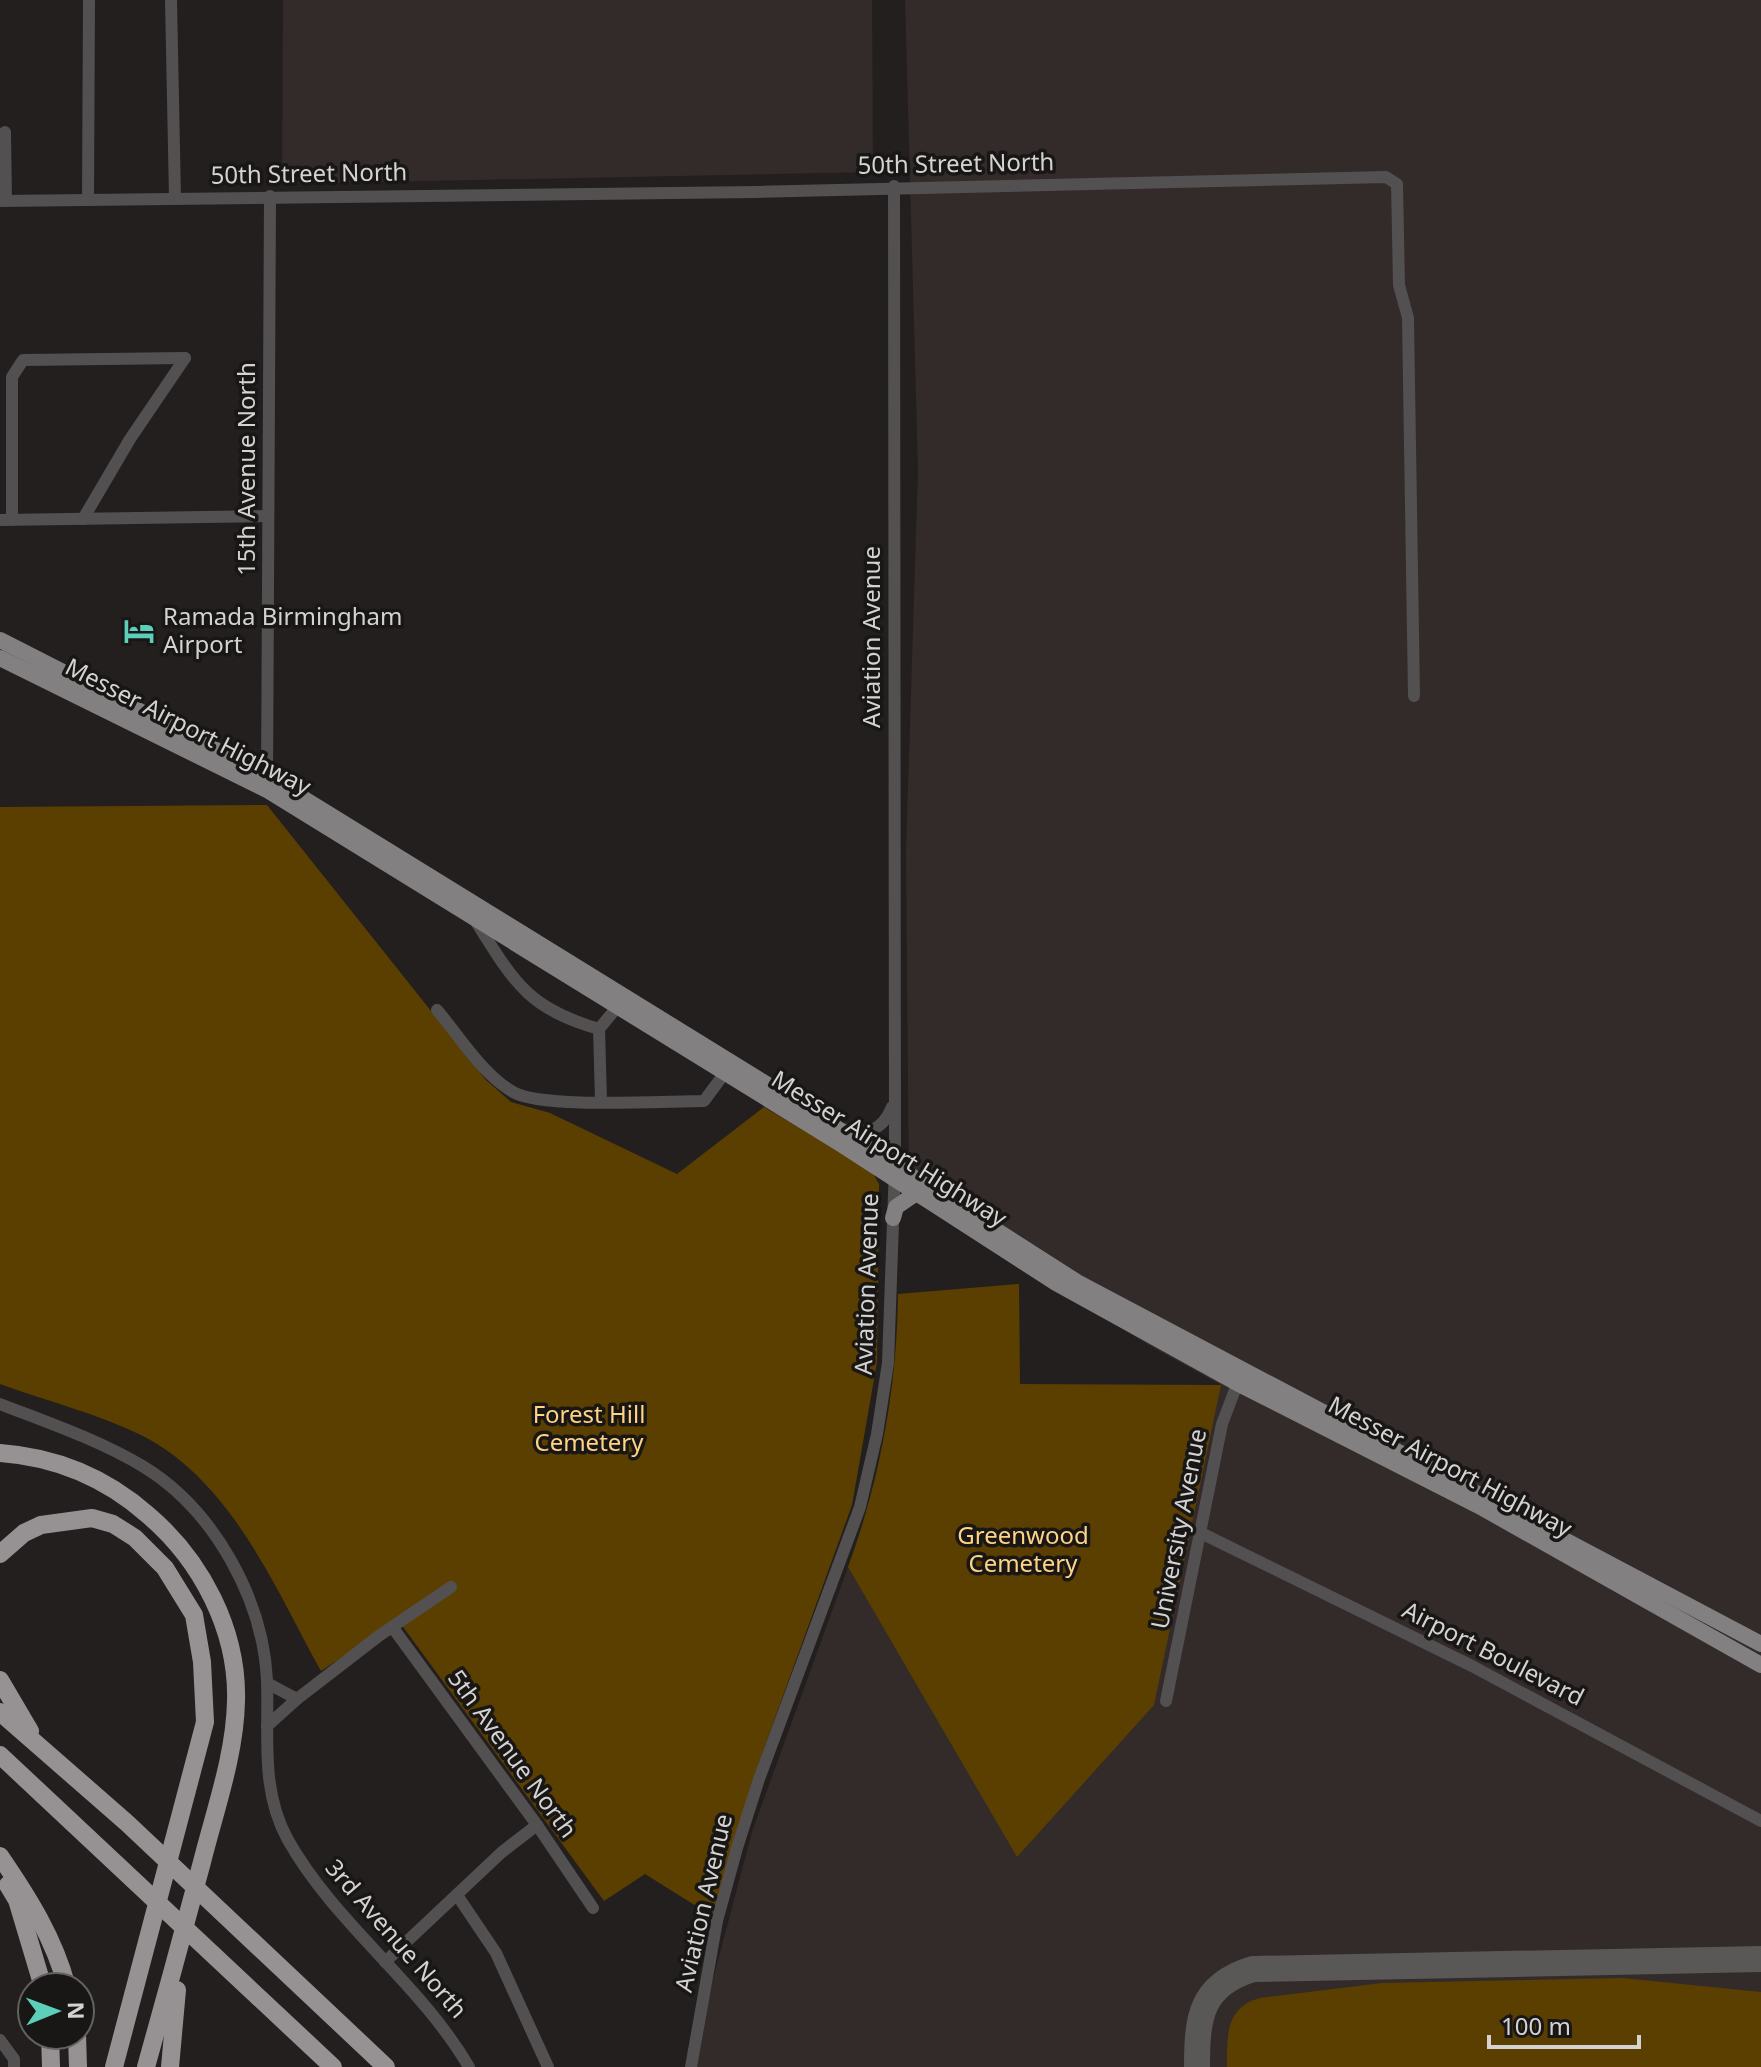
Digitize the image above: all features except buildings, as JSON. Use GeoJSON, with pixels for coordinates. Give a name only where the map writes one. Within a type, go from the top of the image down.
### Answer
{"type":"FeatureCollection","features":[{"type":"Feature","properties":{"kind":"highway"},"geometry":{"type":"LineString","coordinates":[[0,1453],[77,1468],[134,1503],[185,1554],[203,1579],[230,1644],[236,1701],[224,1774],[146,2067]]}},
{"type":"Feature","properties":{"kind":"highway"},"geometry":{"type":"LineString","coordinates":[[0,1554],[24,1533],[41,1525],[92,1518],[113,1524],[135,1538],[165,1568],[194,1615],[202,1662],[205,1722],[114,2067]]}},
{"type":"Feature","properties":{"kind":"highway"},"geometry":{"type":"LineString","coordinates":[[0,1680],[42,1750]]}},
{"type":"Feature","properties":{"kind":"highway"},"geometry":{"type":"LineString","coordinates":[[0,1712],[127,1823],[386,2067]]}},
{"type":"Feature","properties":{"kind":"highway"},"geometry":{"type":"LineString","coordinates":[[0,1755],[333,2067]]}},
{"type":"Feature","properties":{"kind":"highway"},"geometry":{"type":"LineString","coordinates":[[0,1856],[35,1907],[63,1971]]}},
{"type":"Feature","properties":{"kind":"highway"},"geometry":{"type":"LineString","coordinates":[[0,1873],[17,1900],[38,1971]]}},
{"type":"Feature","properties":{"kind":"highway"},"geometry":{"type":"LineString","coordinates":[[170,2067],[182,1941]]}},
{"type":"Feature","properties":{"kind":"main road","name":"Messer Airport Highway"},"geometry":{"type":"LineString","coordinates":[[0,640],[267,783],[620,1003],[724,1074],[1077,1282],[1761,1665]]}},
{"type":"Feature","properties":{"kind":"main road","name":"Messer Airport Highway"},"geometry":{"type":"LineString","coordinates":[[0,658],[267,783],[474,920],[837,1128],[894,1173],[915,1194],[1056,1283],[1761,1644]]}},
{"type":"Feature","properties":{"kind":"main road"},"geometry":{"type":"LineString","coordinates":[[893,1218],[896,1207],[915,1194]]}},
{"type":"Feature","properties":{"kind":"street"},"geometry":{"type":"LineString","coordinates":[[88,200],[89,0]]}},
{"type":"Feature","properties":{"kind":"street"},"geometry":{"type":"LineString","coordinates":[[171,0],[175,198]]}},
{"type":"Feature","properties":{"kind":"street"},"geometry":{"type":"LineString","coordinates":[[3,201],[5,132]]}},
{"type":"Feature","properties":{"kind":"street","name":"50th Street North"},"geometry":{"type":"LineString","coordinates":[[3,201],[755,192],[894,186],[1386,177],[1395,181],[1399,285],[1408,318],[1414,696]]}},
{"type":"Feature","properties":{"kind":"street","name":"Aviation Avenue"},"geometry":{"type":"LineString","coordinates":[[691,2067],[717,1921],[737,1848],[759,1779],[860,1507],[877,1434],[888,1363],[895,1088],[894,186]]}},
{"type":"Feature","properties":{"kind":"street","name":"15th Avenue North"},"geometry":{"type":"LineString","coordinates":[[267,783],[270,196]]}},
{"type":"Feature","properties":{"kind":"street"},"geometry":{"type":"LineString","coordinates":[[83,519],[130,439],[185,358],[23,360],[12,377],[6,520],[83,519],[268,516]]}},
{"type":"Feature","properties":{"kind":"street"},"geometry":{"type":"LineString","coordinates":[[474,920],[501,962],[537,1004],[563,1019],[599,1029]]}},
{"type":"Feature","properties":{"kind":"street"},"geometry":{"type":"LineString","coordinates":[[601,1100],[599,1029],[620,1003]]}},
{"type":"Feature","properties":{"kind":"street"},"geometry":{"type":"LineString","coordinates":[[437,1010],[485,1069],[513,1092],[542,1102],[704,1101],[724,1074]]}},
{"type":"Feature","properties":{"kind":"street"},"geometry":{"type":"LineString","coordinates":[[837,1128],[875,1131],[883,1125],[892,1109],[895,1088]]}},
{"type":"Feature","properties":{"kind":"street","name":"University Avenue"},"geometry":{"type":"LineString","coordinates":[[1166,1701],[1222,1424],[1240,1376]]}},
{"type":"Feature","properties":{"kind":"street","name":"3rd Avenue North"},"geometry":{"type":"LineString","coordinates":[[0,1404],[107,1447],[147,1469],[185,1500],[214,1534],[243,1585],[265,1657],[265,1750],[272,1793],[287,1837],[317,1886],[450,2036],[469,2067]]}},
{"type":"Feature","properties":{"kind":"street","name":"Airport Boulevard"},"geometry":{"type":"LineString","coordinates":[[1201,1533],[1472,1666],[1761,1821]]}},
{"type":"Feature","properties":{"kind":"street"},"geometry":{"type":"LineString","coordinates":[[266,1726],[297,1699],[451,1587]]}},
{"type":"Feature","properties":{"kind":"street","name":"5th Avenue North"},"geometry":{"type":"LineString","coordinates":[[393,1628],[537,1825],[593,1908]]}},
{"type":"Feature","properties":{"kind":"street"},"geometry":{"type":"LineString","coordinates":[[267,1683],[297,1699]]}},
{"type":"Feature","properties":{"kind":"street"},"geometry":{"type":"LineString","coordinates":[[385,1962],[502,1852],[537,1825]]}},
{"type":"Feature","properties":{"kind":"street"},"geometry":{"type":"LineString","coordinates":[[457,1895],[496,1953],[548,2067]]}},
{"type":"Feature","properties":{"kind":"street"},"geometry":{"type":"LineString","coordinates":[[0,2040],[14,2059],[14,2067]]}},
{"type":"Feature","properties":{"kind":"shaded area"},"geometry":{"type":"Polygon","coordinates":[[[283,0],[872,0],[873,172],[282,184],[283,0]]]}},
{"type":"Feature","properties":{"kind":"shaded area"},"geometry":{"type":"Polygon","coordinates":[[[905,0],[1761,0],[1761,2067],[697,2067],[707,2002],[752,1832],[848,1567],[1018,1856],[1221,1385],[1147,1344],[931,1209],[909,1201],[906,851],[918,470],[905,0]]]}},
{"type":"Feature","properties":{"kind":"green space","name":"Forest Hill Cemetery"},"geometry":{"type":"Polygon","coordinates":[[[267,805],[486,1080],[511,1102],[550,1113],[677,1174],[764,1107],[871,1170],[879,1184],[877,1362],[852,1505],[753,1779],[712,1916],[645,1874],[604,1901],[398,1620],[321,1671],[268,1572],[226,1509],[202,1480],[174,1456],[143,1436],[91,1414],[0,1384],[0,807],[267,805]]]}},
{"type":"Feature","properties":{"kind":"green space","name":"Greenwood Cemetery"},"geometry":{"type":"Polygon","coordinates":[[[1019,1284],[1020,1384],[1221,1385],[1154,1705],[1017,1857],[848,1567],[869,1501],[885,1433],[894,1364],[898,1294],[1019,1284]]]}},
{"type":"Feature","properties":{"kind":"green space"},"geometry":{"type":"Polygon","coordinates":[[[1623,1978],[1761,1992],[1761,2067],[1227,2067],[1228,2034],[1234,2016],[1240,2008],[1260,1998],[1382,1983],[1623,1978]]]}},
{"type":"Feature","properties":{"kind":"taxiway"},"geometry":{"type":"LineString","coordinates":[[1197,2067],[1198,2033],[1205,2006],[1222,1984],[1253,1969],[1761,1959]]}},
{"type":"Feature","properties":{"kind":"place","name":"Ramada Birmingham Airport"},"geometry":{"type":"Point","coordinates":[139,631]}}]}
